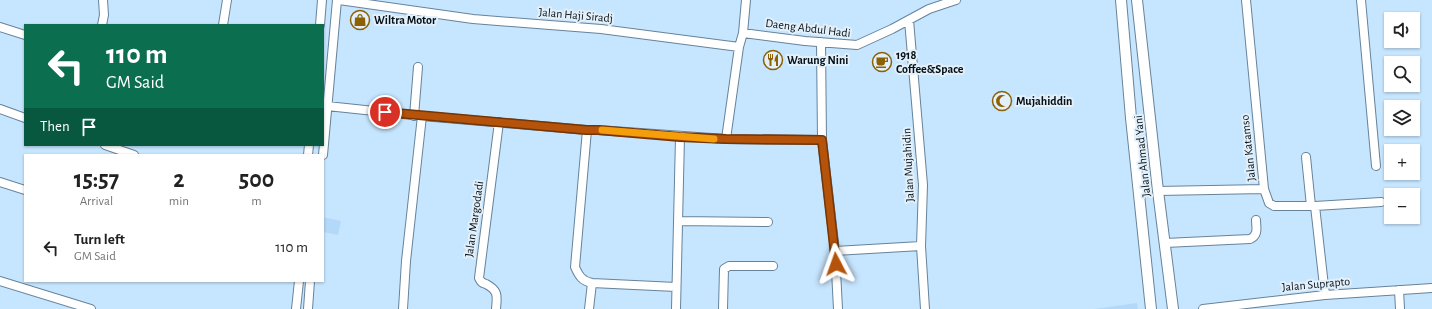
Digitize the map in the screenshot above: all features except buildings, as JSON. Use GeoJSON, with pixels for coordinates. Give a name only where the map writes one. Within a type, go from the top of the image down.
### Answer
{"type":"FeatureCollection","features":[{"type":"Feature","properties":{"kind":"main road","name":"Jalan Ahmad Yani"},"geometry":{"type":"LineString","coordinates":[[1121,0],[1131,118],[1151,309]]}},
{"type":"Feature","properties":{"kind":"main road","name":"Jalan Ahmad Yani"},"geometry":{"type":"LineString","coordinates":[[1137,0],[1158,191],[1173,309]]}},
{"type":"Feature","properties":{"kind":"main road"},"geometry":{"type":"LineString","coordinates":[[1131,118],[1150,117]]}},
{"type":"Feature","properties":{"kind":"street"},"geometry":{"type":"LineString","coordinates":[[102,0],[104,15],[102,24]]}},
{"type":"Feature","properties":{"kind":"street"},"geometry":{"type":"LineString","coordinates":[[223,24],[227,0]]}},
{"type":"Feature","properties":{"kind":"street"},"geometry":{"type":"LineString","coordinates":[[320,24],[322,0]]}},
{"type":"Feature","properties":{"kind":"street"},"geometry":{"type":"LineString","coordinates":[[324,143],[327,106],[328,56],[338,0]]}},
{"type":"Feature","properties":{"kind":"street","name":"Jalan Haji Siradj"},"geometry":{"type":"LineString","coordinates":[[338,0],[473,19],[601,29],[739,47]]}},
{"type":"Feature","properties":{"kind":"street"},"geometry":{"type":"LineString","coordinates":[[726,139],[739,47],[743,33],[746,0]]}},
{"type":"Feature","properties":{"kind":"street","name":"Daeng Abdul Hadi"},"geometry":{"type":"LineString","coordinates":[[743,33],[857,45],[937,6],[956,0]]}},
{"type":"Feature","properties":{"kind":"street","name":"Jalan Katamso"},"geometry":{"type":"LineString","coordinates":[[1158,191],[1264,189],[1246,0]]}},
{"type":"Feature","properties":{"kind":"street"},"geometry":{"type":"LineString","coordinates":[[1361,0],[1376,166]]}},
{"type":"Feature","properties":{"kind":"street","name":"Jalan Mujahidin"},"geometry":{"type":"LineString","coordinates":[[909,20],[923,185],[921,246],[925,309]]}},
{"type":"Feature","properties":{"kind":"street"},"geometry":{"type":"LineString","coordinates":[[0,27],[24,35]]}},
{"type":"Feature","properties":{"kind":"street"},"geometry":{"type":"LineString","coordinates":[[821,42],[822,140],[835,251],[838,309]]}},
{"type":"Feature","properties":{"kind":"street"},"geometry":{"type":"LineString","coordinates":[[403,309],[418,116],[418,68]]}},
{"type":"Feature","properties":{"kind":"street"},"geometry":{"type":"LineString","coordinates":[[327,106],[418,116],[680,137],[822,140]]}},
{"type":"Feature","properties":{"kind":"street"},"geometry":{"type":"LineString","coordinates":[[0,109],[24,118]]}},
{"type":"Feature","properties":{"kind":"street","name":"Jalan Margodadi"},"geometry":{"type":"LineString","coordinates":[[496,309],[497,297],[494,288],[482,283],[478,278],[499,122]]}},
{"type":"Feature","properties":{"kind":"street"},"geometry":{"type":"LineString","coordinates":[[586,130],[575,267],[580,277],[587,282],[676,287]]}},
{"type":"Feature","properties":{"kind":"street"},"geometry":{"type":"LineString","coordinates":[[676,309],[680,137]]}},
{"type":"Feature","properties":{"kind":"street"},"geometry":{"type":"LineString","coordinates":[[108,146],[131,154]]}},
{"type":"Feature","properties":{"kind":"street"},"geometry":{"type":"LineString","coordinates":[[1306,157],[1325,295]]}},
{"type":"Feature","properties":{"kind":"street"},"geometry":{"type":"LineString","coordinates":[[0,182],[24,190]]}},
{"type":"Feature","properties":{"kind":"street"},"geometry":{"type":"LineString","coordinates":[[1264,189],[1268,201],[1272,206],[1313,206],[1381,202]]}},
{"type":"Feature","properties":{"kind":"street"},"geometry":{"type":"LineString","coordinates":[[1165,243],[1250,239],[1256,233],[1256,220]]}},
{"type":"Feature","properties":{"kind":"street"},"geometry":{"type":"LineString","coordinates":[[678,221],[768,222]]}},
{"type":"Feature","properties":{"kind":"street"},"geometry":{"type":"LineString","coordinates":[[835,251],[921,246]]}},
{"type":"Feature","properties":{"kind":"street"},"geometry":{"type":"LineString","coordinates":[[723,309],[724,269],[729,266],[773,266]]}},
{"type":"Feature","properties":{"kind":"street"},"geometry":{"type":"LineString","coordinates":[[0,281],[91,309]]}},
{"type":"Feature","properties":{"kind":"street"},"geometry":{"type":"LineString","coordinates":[[296,309],[299,282]]}},
{"type":"Feature","properties":{"kind":"street"},"geometry":{"type":"LineString","coordinates":[[308,309],[310,282]]}},
{"type":"Feature","properties":{"kind":"street"},"geometry":{"type":"LineString","coordinates":[[589,309],[592,282]]}},
{"type":"Feature","properties":{"kind":"street","name":"Jalan Suprapto"},"geometry":{"type":"LineString","coordinates":[[1203,309],[1325,295],[1432,288]]}},
{"type":"Feature","properties":{"kind":"street"},"geometry":{"type":"LineString","coordinates":[[1399,290],[1400,309]]}},
{"type":"Feature","properties":{"kind":"shaded area"},"geometry":{"type":"Polygon","coordinates":[[[324,217],[341,221],[338,235],[324,232],[324,217]]]}},
{"type":"Feature","properties":{"kind":"shaded area"},"geometry":{"type":"Polygon","coordinates":[[[1137,303],[1138,309],[1094,309],[1137,303]]]}},
{"type":"Feature","properties":{"kind":"slow traffic"},"geometry":{"type":"LineString","coordinates":[[602,130],[714,139]]}},
{"type":"Feature","properties":{"kind":"place","name":"Wiltra Motor"},"geometry":{"type":"Point","coordinates":[360,20]}},
{"type":"Feature","properties":{"kind":"place","name":"Warung Nini"},"geometry":{"type":"Point","coordinates":[773,60]}},
{"type":"Feature","properties":{"kind":"place","name":"1918 Coffee&Space"},"geometry":{"type":"Point","coordinates":[882,62]}},
{"type":"Feature","properties":{"kind":"place","name":"Mujahiddin"},"geometry":{"type":"Point","coordinates":[1002,101]}},
{"type":"Feature","properties":{"kind":"route"},"geometry":{"type":"LineString","coordinates":[[385,112],[680,137],[822,140],[836,264]]}}]}
